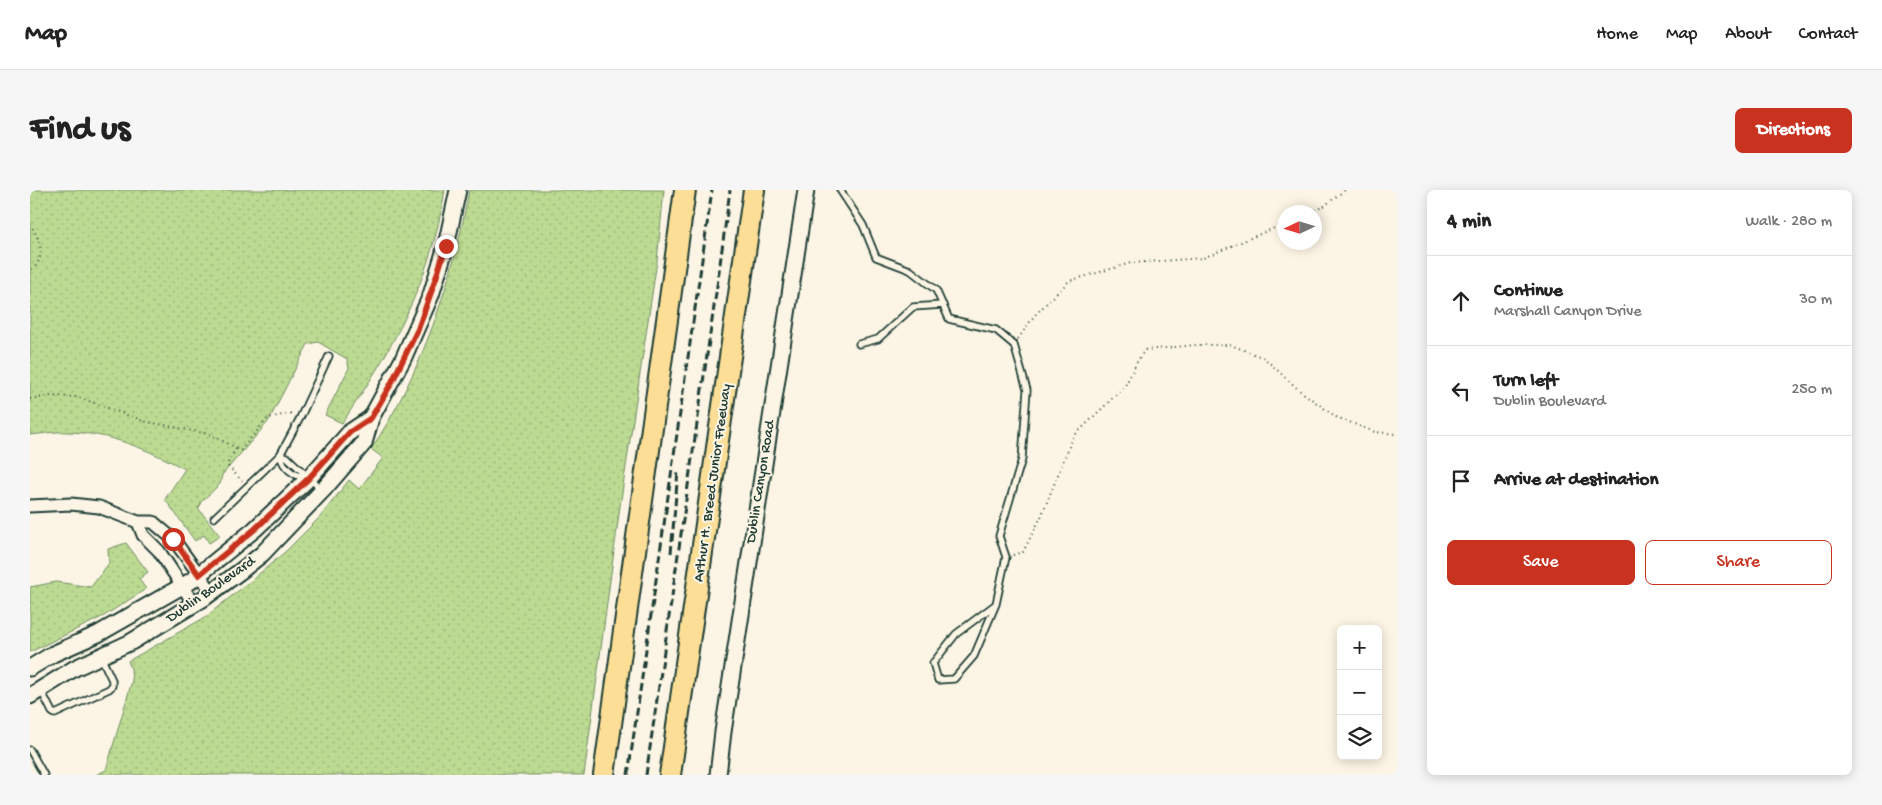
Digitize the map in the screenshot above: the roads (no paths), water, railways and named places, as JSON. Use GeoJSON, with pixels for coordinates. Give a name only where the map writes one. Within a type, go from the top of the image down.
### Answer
{"type":"FeatureCollection","features":[{"type":"Feature","properties":{"kind":"highway"},"geometry":{"type":"LineString","coordinates":[[604,775],[685,190]]}},
{"type":"Feature","properties":{"kind":"highway","name":"Arthur H. Breed Junior Freeway"},"geometry":{"type":"LineString","coordinates":[[670,775],[754,190]]}},
{"type":"Feature","properties":{"kind":"street","name":"Dublin Boulevard"},"geometry":{"type":"LineString","coordinates":[[35,692],[75,668],[131,642],[212,592],[262,554],[323,490],[364,443],[371,418],[400,366],[424,312],[446,246],[458,190]]}},
{"type":"Feature","properties":{"kind":"street","name":"Dublin Canyon Road"},"geometry":{"type":"LineString","coordinates":[[718,775],[806,190]]}},
{"type":"Feature","properties":{"kind":"street","name":"Dublin Boulevard"},"geometry":{"type":"LineString","coordinates":[[30,668],[53,654],[98,634],[199,575],[255,529],[309,478],[350,432],[371,418]]}},
{"type":"Feature","properties":{"kind":"street"},"geometry":{"type":"LineString","coordinates":[[30,506],[71,504],[99,507],[138,522],[152,522],[173,539],[212,592]]}},
{"type":"Feature","properties":{"kind":"street"},"geometry":{"type":"LineString","coordinates":[[138,522],[143,534],[160,550],[194,604]]}},
{"type":"Feature","properties":{"kind":"lane"},"geometry":{"type":"LineString","coordinates":[[840,190],[863,225],[876,257],[910,270],[936,290],[949,318],[996,330],[1014,345],[1027,390],[1022,459],[999,536],[1006,558],[996,604],[974,656],[954,679],[938,680],[933,663],[956,634],[996,604]]}},
{"type":"Feature","properties":{"kind":"lane"},"geometry":{"type":"LineString","coordinates":[[859,344],[878,339],[898,323],[912,307],[943,306]]}},
{"type":"Feature","properties":{"kind":"lane"},"geometry":{"type":"LineString","coordinates":[[214,518],[280,455],[303,412],[329,356]]}},
{"type":"Feature","properties":{"kind":"lane"},"geometry":{"type":"LineString","coordinates":[[280,455],[282,464],[298,476],[309,478],[323,490]]}},
{"type":"Feature","properties":{"kind":"lane"},"geometry":{"type":"LineString","coordinates":[[35,692],[55,714],[109,689],[112,686],[112,680],[101,655]]}},
{"type":"Feature","properties":{"kind":"lane"},"geometry":{"type":"LineString","coordinates":[[30,750],[44,775]]}},
{"type":"Feature","properties":{"kind":"railway"},"geometry":{"type":"LineString","coordinates":[[628,775],[712,190]]}},
{"type":"Feature","properties":{"kind":"railway"},"geometry":{"type":"LineString","coordinates":[[646,775],[730,190]]}},
{"type":"Feature","properties":{"kind":"railway"},"geometry":{"type":"LineString","coordinates":[[671,553],[678,471]]}}]}
